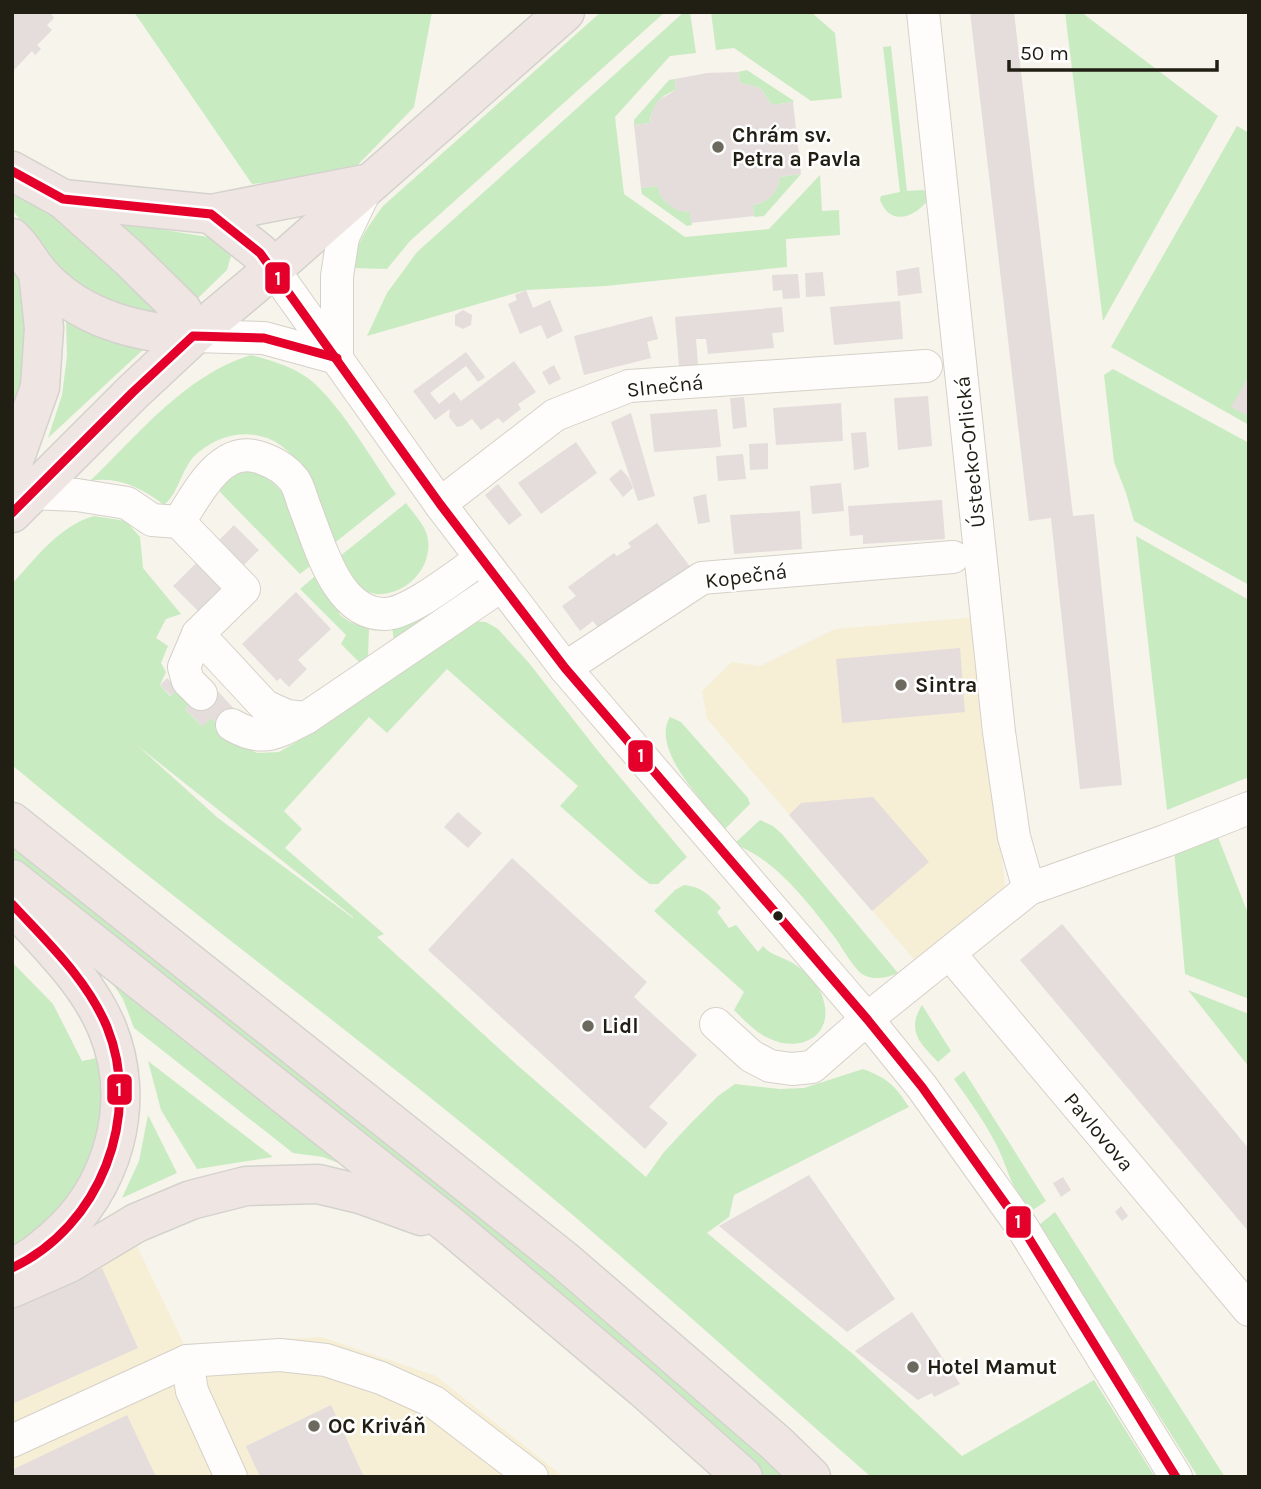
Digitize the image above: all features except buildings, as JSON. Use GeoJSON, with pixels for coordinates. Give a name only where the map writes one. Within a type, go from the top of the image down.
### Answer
{"type":"FeatureCollection","features":[{"type":"Feature","properties":{"kind":"main road"},"geometry":{"type":"LineString","coordinates":[[18,491],[565,12]]}},
{"type":"Feature","properties":{"kind":"main road"},"geometry":{"type":"LineString","coordinates":[[12,171],[63,198],[128,257],[182,310],[193,336]]}},
{"type":"Feature","properties":{"kind":"main road"},"geometry":{"type":"LineString","coordinates":[[63,198],[211,214],[369,183]]}},
{"type":"Feature","properties":{"kind":"main road"},"geometry":{"type":"LineString","coordinates":[[211,214],[260,253],[273,269]]}},
{"type":"Feature","properties":{"kind":"main road"},"geometry":{"type":"LineString","coordinates":[[12,238],[38,272],[72,304],[111,322],[160,334],[193,336]]}},
{"type":"Feature","properties":{"kind":"main road"},"geometry":{"type":"LineString","coordinates":[[18,491],[40,387],[44,328],[38,272]]}},
{"type":"Feature","properties":{"kind":"main road"},"geometry":{"type":"LineString","coordinates":[[12,822],[565,1261],[776,1443],[811,1477]]}},
{"type":"Feature","properties":{"kind":"main road"},"geometry":{"type":"LineString","coordinates":[[12,879],[453,1228],[744,1477]]}},
{"type":"Feature","properties":{"kind":"main road"},"geometry":{"type":"LineString","coordinates":[[12,904],[73,973],[91,999],[107,1028],[120,1084],[119,1123],[107,1167],[98,1186],[85,1208],[67,1228],[27,1262],[12,1268]]}},
{"type":"Feature","properties":{"kind":"main road"},"geometry":{"type":"LineString","coordinates":[[12,1288],[69,1263],[136,1223],[191,1200],[246,1186],[300,1183],[335,1188],[453,1228]]}},
{"type":"Feature","properties":{"kind":"street","name":"Ústecko-Orlická"},"geometry":{"type":"LineString","coordinates":[[923,12],[999,732],[1014,837],[1029,889]]}},
{"type":"Feature","properties":{"kind":"street"},"geometry":{"type":"LineString","coordinates":[[337,358],[337,276],[343,237],[369,183]]}},
{"type":"Feature","properties":{"kind":"street"},"geometry":{"type":"LineString","coordinates":[[273,269],[440,504],[565,668],[867,1019],[922,1087],[1022,1227],[1177,1477]]}},
{"type":"Feature","properties":{"kind":"street"},"geometry":{"type":"LineString","coordinates":[[193,336],[264,338],[337,358]]}},
{"type":"Feature","properties":{"kind":"street","name":"Slnečná"},"geometry":{"type":"LineString","coordinates":[[440,504],[555,415],[629,386],[926,366]]}},
{"type":"Feature","properties":{"kind":"street"},"geometry":{"type":"LineString","coordinates":[[178,522],[209,476],[229,458],[253,454],[274,463],[295,481],[338,586],[358,608],[384,614],[407,608],[481,559]]}},
{"type":"Feature","properties":{"kind":"street"},"geometry":{"type":"LineString","coordinates":[[18,491],[78,495],[127,503],[152,520],[178,522],[244,590],[198,634],[184,667],[188,681],[201,694]]}},
{"type":"Feature","properties":{"kind":"street","name":"Kopečná"},"geometry":{"type":"LineString","coordinates":[[565,668],[702,579],[953,557]]}},
{"type":"Feature","properties":{"kind":"street"},"geometry":{"type":"LineString","coordinates":[[232,725],[248,734],[275,734],[306,718],[502,585]]}},
{"type":"Feature","properties":{"kind":"street"},"geometry":{"type":"LineString","coordinates":[[198,634],[265,706],[287,716],[306,718]]}},
{"type":"Feature","properties":{"kind":"street"},"geometry":{"type":"LineString","coordinates":[[716,1024],[751,1056],[769,1066],[792,1069],[813,1067],[867,1019],[1029,889],[1249,808]]}},
{"type":"Feature","properties":{"kind":"street","name":"Pavlovova"},"geometry":{"type":"LineString","coordinates":[[950,954],[1249,1310]]}},
{"type":"Feature","properties":{"kind":"street"},"geometry":{"type":"LineString","coordinates":[[12,1441],[187,1361],[280,1355],[326,1360],[381,1378],[434,1402],[532,1477]]}},
{"type":"Feature","properties":{"kind":"street"},"geometry":{"type":"LineString","coordinates":[[187,1361],[192,1391],[231,1477]]}},
{"type":"Feature","properties":{"kind":"shaded area"},"geometry":{"type":"Polygon","coordinates":[[[977,617],[1005,886],[918,964],[707,719],[702,691],[732,662],[760,666],[835,629],[977,617]]]}},
{"type":"Feature","properties":{"kind":"shaded area"},"geometry":{"type":"Polygon","coordinates":[[[132,1236],[184,1344],[322,1337],[436,1376],[564,1477],[12,1477],[12,1296],[132,1236]]]}},
{"type":"Feature","properties":{"kind":"green space"},"geometry":{"type":"Polygon","coordinates":[[[134,12],[432,12],[414,107],[348,175],[252,184],[134,12]]]}},
{"type":"Feature","properties":{"kind":"green space"},"geometry":{"type":"Polygon","coordinates":[[[601,12],[665,12],[410,241],[387,269],[352,268],[363,235],[383,206],[601,12]]]}},
{"type":"Feature","properties":{"kind":"green space"},"geometry":{"type":"Polygon","coordinates":[[[684,12],[690,12],[696,53],[670,56],[615,117],[624,194],[685,237],[769,229],[820,175],[822,211],[839,210],[840,235],[786,239],[787,267],[606,286],[526,290],[367,336],[387,293],[417,252],[684,12]]]}},
{"type":"Feature","properties":{"kind":"green space"},"geometry":{"type":"Polygon","coordinates":[[[711,12],[811,12],[835,33],[842,98],[811,101],[734,48],[716,50],[711,12]]]}},
{"type":"Feature","properties":{"kind":"green space"},"geometry":{"type":"Polygon","coordinates":[[[1065,12],[1081,12],[1218,116],[1103,321],[1065,12]]]}},
{"type":"Feature","properties":{"kind":"green space"},"geometry":{"type":"Polygon","coordinates":[[[891,46],[907,191],[923,190],[930,194],[918,210],[897,217],[885,209],[880,200],[881,196],[900,192],[883,47],[891,46]]]}},
{"type":"Feature","properties":{"kind":"green space"},"geometry":{"type":"Polygon","coordinates":[[[747,70],[794,101],[772,105],[760,88],[740,83],[738,72],[747,70]]]}},
{"type":"Feature","properties":{"kind":"green space"},"geometry":{"type":"Polygon","coordinates":[[[675,79],[676,90],[657,102],[650,123],[634,125],[634,120],[669,80],[675,79]]]}},
{"type":"Feature","properties":{"kind":"green space"},"geometry":{"type":"Polygon","coordinates":[[[1237,126],[1249,133],[1249,376],[1232,407],[1249,416],[1249,425],[1111,347],[1237,126]]]}},
{"type":"Feature","properties":{"kind":"green space"},"geometry":{"type":"Polygon","coordinates":[[[801,174],[764,216],[754,217],[753,205],[771,196],[780,177],[801,174]]]}},
{"type":"Feature","properties":{"kind":"green space"},"geometry":{"type":"Polygon","coordinates":[[[657,186],[669,205],[690,212],[692,225],[687,226],[642,194],[641,188],[657,186]]]}},
{"type":"Feature","properties":{"kind":"green space"},"geometry":{"type":"Polygon","coordinates":[[[12,193],[61,220],[167,315],[145,316],[86,298],[12,210],[12,193]]]}},
{"type":"Feature","properties":{"kind":"green space"},"geometry":{"type":"Polygon","coordinates":[[[110,221],[220,239],[231,256],[227,270],[196,300],[110,221]]]}},
{"type":"Feature","properties":{"kind":"green space"},"geometry":{"type":"Polygon","coordinates":[[[12,265],[29,298],[35,345],[12,432],[12,265]]]}},
{"type":"Feature","properties":{"kind":"green space"},"geometry":{"type":"Polygon","coordinates":[[[66,320],[147,346],[48,438],[62,395],[67,356],[66,320]]]}},
{"type":"Feature","properties":{"kind":"green space"},"geometry":{"type":"Polygon","coordinates":[[[251,355],[293,369],[315,384],[347,422],[396,494],[332,545],[302,469],[281,446],[255,435],[227,437],[200,451],[189,463],[174,493],[164,505],[147,493],[120,482],[90,481],[164,408],[184,392],[227,364],[251,355]]]}},
{"type":"Feature","properties":{"kind":"green space"},"geometry":{"type":"Polygon","coordinates":[[[1113,369],[1249,443],[1249,585],[1134,521],[1114,462],[1104,375],[1113,369]]]}},
{"type":"Feature","properties":{"kind":"green space"},"geometry":{"type":"Polygon","coordinates":[[[248,469],[275,485],[292,507],[314,563],[300,574],[220,492],[231,476],[248,469]]]}},
{"type":"Feature","properties":{"kind":"green space"},"geometry":{"type":"Polygon","coordinates":[[[406,503],[427,535],[428,550],[424,565],[416,577],[392,592],[378,594],[364,591],[351,581],[339,557],[406,503]]]}},
{"type":"Feature","properties":{"kind":"green space"},"geometry":{"type":"Polygon","coordinates":[[[94,516],[126,521],[140,537],[143,568],[181,614],[166,619],[156,638],[168,646],[161,663],[166,672],[160,685],[170,696],[178,689],[193,701],[185,709],[202,726],[211,718],[237,742],[257,753],[279,752],[320,728],[469,621],[486,622],[498,629],[529,663],[687,857],[658,884],[650,884],[639,876],[560,806],[578,786],[447,669],[387,733],[369,717],[284,811],[302,829],[285,848],[384,934],[377,937],[516,1064],[646,1177],[664,1152],[691,1123],[718,1096],[735,1084],[780,1089],[804,1088],[863,1069],[885,1079],[909,1107],[734,1195],[729,1217],[707,1233],[854,1355],[962,1456],[1094,1380],[1155,1477],[871,1477],[558,1202],[12,765],[12,584],[49,544],[82,520],[94,516]],[[138,746],[218,818],[353,917],[138,746]]]}},
{"type":"Feature","properties":{"kind":"green space"},"geometry":{"type":"Polygon","coordinates":[[[1136,536],[1249,600],[1249,777],[1167,810],[1136,536]]]}},
{"type":"Feature","properties":{"kind":"green space"},"geometry":{"type":"Polygon","coordinates":[[[321,571],[340,615],[350,622],[369,628],[368,658],[361,664],[341,644],[346,635],[300,589],[321,571]]]}},
{"type":"Feature","properties":{"kind":"green space"},"geometry":{"type":"Polygon","coordinates":[[[437,603],[438,609],[394,642],[392,627],[437,603]]]}},
{"type":"Feature","properties":{"kind":"green space"},"geometry":{"type":"Polygon","coordinates":[[[670,717],[681,722],[748,798],[750,804],[725,829],[682,776],[673,760],[667,745],[666,730],[670,717]]]}},
{"type":"Feature","properties":{"kind":"green space"},"geometry":{"type":"Polygon","coordinates":[[[760,820],[782,834],[898,973],[880,978],[862,974],[791,884],[750,851],[734,844],[760,820]]]}},
{"type":"Feature","properties":{"kind":"green space"},"geometry":{"type":"Polygon","coordinates":[[[1216,832],[1249,916],[1249,999],[1185,974],[1174,849],[1216,832]]]}},
{"type":"Feature","properties":{"kind":"green space"},"geometry":{"type":"Polygon","coordinates":[[[12,840],[440,1179],[787,1477],[765,1477],[620,1347],[12,861],[12,840]]]}},
{"type":"Feature","properties":{"kind":"green space"},"geometry":{"type":"Polygon","coordinates":[[[684,885],[701,890],[709,896],[721,908],[717,912],[729,928],[736,925],[758,952],[763,946],[796,965],[812,979],[819,988],[825,1007],[825,1019],[814,1037],[805,1042],[781,1043],[759,1032],[734,1010],[744,992],[654,911],[675,890],[684,885]]]}},
{"type":"Feature","properties":{"kind":"green space"},"geometry":{"type":"Polygon","coordinates":[[[12,962],[53,1004],[82,1061],[106,1056],[108,1134],[60,1225],[12,1250],[12,962]]]}},
{"type":"Feature","properties":{"kind":"green space"},"geometry":{"type":"Polygon","coordinates":[[[109,978],[346,1166],[323,1157],[293,1153],[134,1028],[123,999],[109,978]]]}},
{"type":"Feature","properties":{"kind":"green space"},"geometry":{"type":"Polygon","coordinates":[[[1188,990],[1249,1014],[1249,1067],[1188,990]]]}},
{"type":"Feature","properties":{"kind":"green space"},"geometry":{"type":"Polygon","coordinates":[[[922,1005],[951,1051],[938,1062],[921,1042],[915,1029],[917,1014],[922,1005]]]}},
{"type":"Feature","properties":{"kind":"green space"},"geometry":{"type":"Polygon","coordinates":[[[148,1061],[273,1157],[197,1169],[161,1110],[148,1061]]]}},
{"type":"Feature","properties":{"kind":"green space"},"geometry":{"type":"Polygon","coordinates":[[[964,1071],[1046,1201],[1033,1210],[1019,1195],[991,1135],[954,1079],[964,1071]]]}},
{"type":"Feature","properties":{"kind":"green space"},"geometry":{"type":"Polygon","coordinates":[[[148,1115],[177,1173],[122,1198],[139,1161],[148,1115]]]}},
{"type":"Feature","properties":{"kind":"green space"},"geometry":{"type":"Polygon","coordinates":[[[1055,1212],[1225,1477],[1198,1477],[1039,1225],[1055,1212]]]}},
{"type":"Feature","properties":{"kind":"transit line","name":"1"},"geometry":{"type":"LineString","coordinates":[[12,171],[63,199],[211,214],[260,253],[440,504],[565,668],[867,1019],[922,1087],[1022,1227],[1176,1477]]}},
{"type":"Feature","properties":{"kind":"transit line","name":"1"},"geometry":{"type":"LineString","coordinates":[[12,513],[193,336],[264,338],[337,358]]}},
{"type":"Feature","properties":{"kind":"transit line","name":"1"},"geometry":{"type":"LineString","coordinates":[[12,904],[65,962],[99,1009],[117,1061],[120,1096],[116,1132],[106,1166],[90,1197],[69,1226],[43,1250],[12,1268]]}},
{"type":"Feature","properties":{"kind":"place","name":"Chrám sv. Petra a Pavla"},"geometry":{"type":"Point","coordinates":[718,147]}},
{"type":"Feature","properties":{"kind":"place","name":"Sintra"},"geometry":{"type":"Point","coordinates":[901,685]}},
{"type":"Feature","properties":{"kind":"place","name":"Lidl"},"geometry":{"type":"Point","coordinates":[588,1026]}},
{"type":"Feature","properties":{"kind":"place","name":"Hotel Mamut"},"geometry":{"type":"Point","coordinates":[913,1367]}},
{"type":"Feature","properties":{"kind":"place","name":"OC Kriváň"},"geometry":{"type":"Point","coordinates":[314,1426]}}]}
